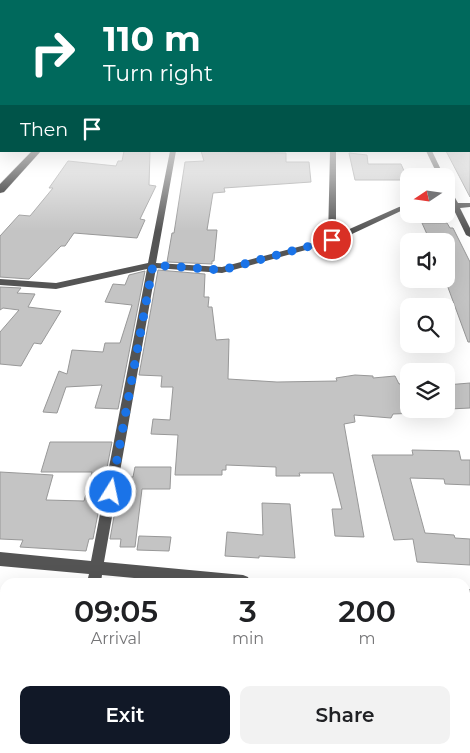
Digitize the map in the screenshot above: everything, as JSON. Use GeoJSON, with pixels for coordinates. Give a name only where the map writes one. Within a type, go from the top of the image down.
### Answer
{"type":"FeatureCollection","features":[{"type":"Feature","properties":{"kind":"highway"},"geometry":{"type":"LineString","coordinates":[[2,185],[27,161]]}},
{"type":"Feature","properties":{"kind":"street"},"geometry":{"type":"LineString","coordinates":[[95,578],[171,161]]}},
{"type":"Feature","properties":{"kind":"street"},"geometry":{"type":"LineString","coordinates":[[332,240],[333,161]]}},
{"type":"Feature","properties":{"kind":"street"},"geometry":{"type":"LineString","coordinates":[[470,205],[455,205],[470,235]]}},
{"type":"Feature","properties":{"kind":"street"},"geometry":{"type":"LineString","coordinates":[[0,282],[56,286],[153,265],[222,270],[332,240],[400,208]]}},
{"type":"Feature","properties":{"kind":"street"},"geometry":{"type":"LineString","coordinates":[[0,559],[201,578]]}},
{"type":"Feature","properties":{"kind":"building"},"geometry":{"type":"Polygon","coordinates":[[[68,161],[116,166],[118,161],[150,161],[149,185],[156,186],[140,219],[145,220],[137,238],[74,233],[65,246],[61,246],[29,279],[0,277],[0,236],[19,215],[30,216],[53,188],[49,188],[68,161]]]}},
{"type":"Feature","properties":{"kind":"building"},"geometry":{"type":"Polygon","coordinates":[[[351,161],[368,161],[368,164],[401,164],[403,168],[400,168],[400,180],[355,180],[351,161]]]}},
{"type":"Feature","properties":{"kind":"building"},"geometry":{"type":"Polygon","coordinates":[[[451,161],[470,161],[470,197],[451,161]]]}},
{"type":"Feature","properties":{"kind":"building"},"geometry":{"type":"Polygon","coordinates":[[[185,162],[309,162],[311,182],[224,188],[225,192],[213,193],[207,230],[217,230],[214,261],[212,261],[212,264],[167,262],[172,233],[174,233],[185,162]]]}},
{"type":"Feature","properties":{"kind":"building"},"geometry":{"type":"Polygon","coordinates":[[[422,223],[447,223],[450,228],[453,228],[470,262],[470,342],[468,342],[455,307],[455,298],[452,298],[448,288],[455,288],[455,233],[426,233],[422,223]]]}},
{"type":"Feature","properties":{"kind":"building"},"geometry":{"type":"Polygon","coordinates":[[[158,270],[205,274],[204,297],[209,297],[208,307],[212,307],[216,340],[229,339],[228,379],[277,382],[337,381],[336,378],[355,375],[373,376],[373,378],[395,376],[400,384],[400,414],[393,414],[391,418],[354,415],[355,422],[344,424],[364,537],[335,536],[332,509],[342,509],[333,473],[299,473],[300,476],[276,476],[276,467],[226,465],[226,470],[222,470],[222,475],[175,475],[178,435],[151,434],[153,419],[170,420],[173,387],[161,387],[162,376],[139,375],[158,270]]]}},
{"type":"Feature","properties":{"kind":"building"},"geometry":{"type":"Polygon","coordinates":[[[145,271],[118,409],[95,408],[102,385],[66,387],[57,413],[43,412],[59,371],[67,374],[72,350],[103,352],[105,343],[120,343],[132,305],[105,302],[113,284],[125,285],[129,275],[145,271]]]}},
{"type":"Feature","properties":{"kind":"building"},"geometry":{"type":"Polygon","coordinates":[[[0,287],[21,288],[17,293],[35,294],[28,307],[61,311],[41,344],[34,343],[21,366],[0,364],[0,332],[19,310],[3,308],[0,310],[0,287]]]}},
{"type":"Feature","properties":{"kind":"building"},"geometry":{"type":"Polygon","coordinates":[[[470,383],[470,408],[455,409],[455,384],[470,383]]]}},
{"type":"Feature","properties":{"kind":"building"},"geometry":{"type":"Polygon","coordinates":[[[50,442],[112,442],[93,539],[89,539],[86,551],[20,547],[23,540],[0,539],[0,472],[53,475],[46,500],[84,501],[92,472],[41,472],[50,442]]]}},
{"type":"Feature","properties":{"kind":"building"},"geometry":{"type":"Polygon","coordinates":[[[412,450],[459,451],[461,460],[470,460],[470,485],[445,484],[444,479],[410,478],[425,533],[454,535],[455,538],[470,539],[470,565],[417,562],[413,539],[394,540],[372,455],[413,455],[412,450]]]}},
{"type":"Feature","properties":{"kind":"building"},"geometry":{"type":"Polygon","coordinates":[[[135,467],[171,467],[170,489],[142,489],[135,547],[120,547],[121,539],[110,539],[121,477],[133,477],[135,467]]]}},
{"type":"Feature","properties":{"kind":"building"},"geometry":{"type":"Polygon","coordinates":[[[262,503],[290,504],[295,558],[225,556],[227,532],[263,535],[262,503]]]}},
{"type":"Feature","properties":{"kind":"building"},"geometry":{"type":"Polygon","coordinates":[[[139,536],[171,537],[169,551],[137,550],[139,536]]]}},
{"type":"Feature","properties":{"kind":"route"},"geometry":{"type":"LineString","coordinates":[[111,492],[153,265],[222,270],[332,240]]}}]}
